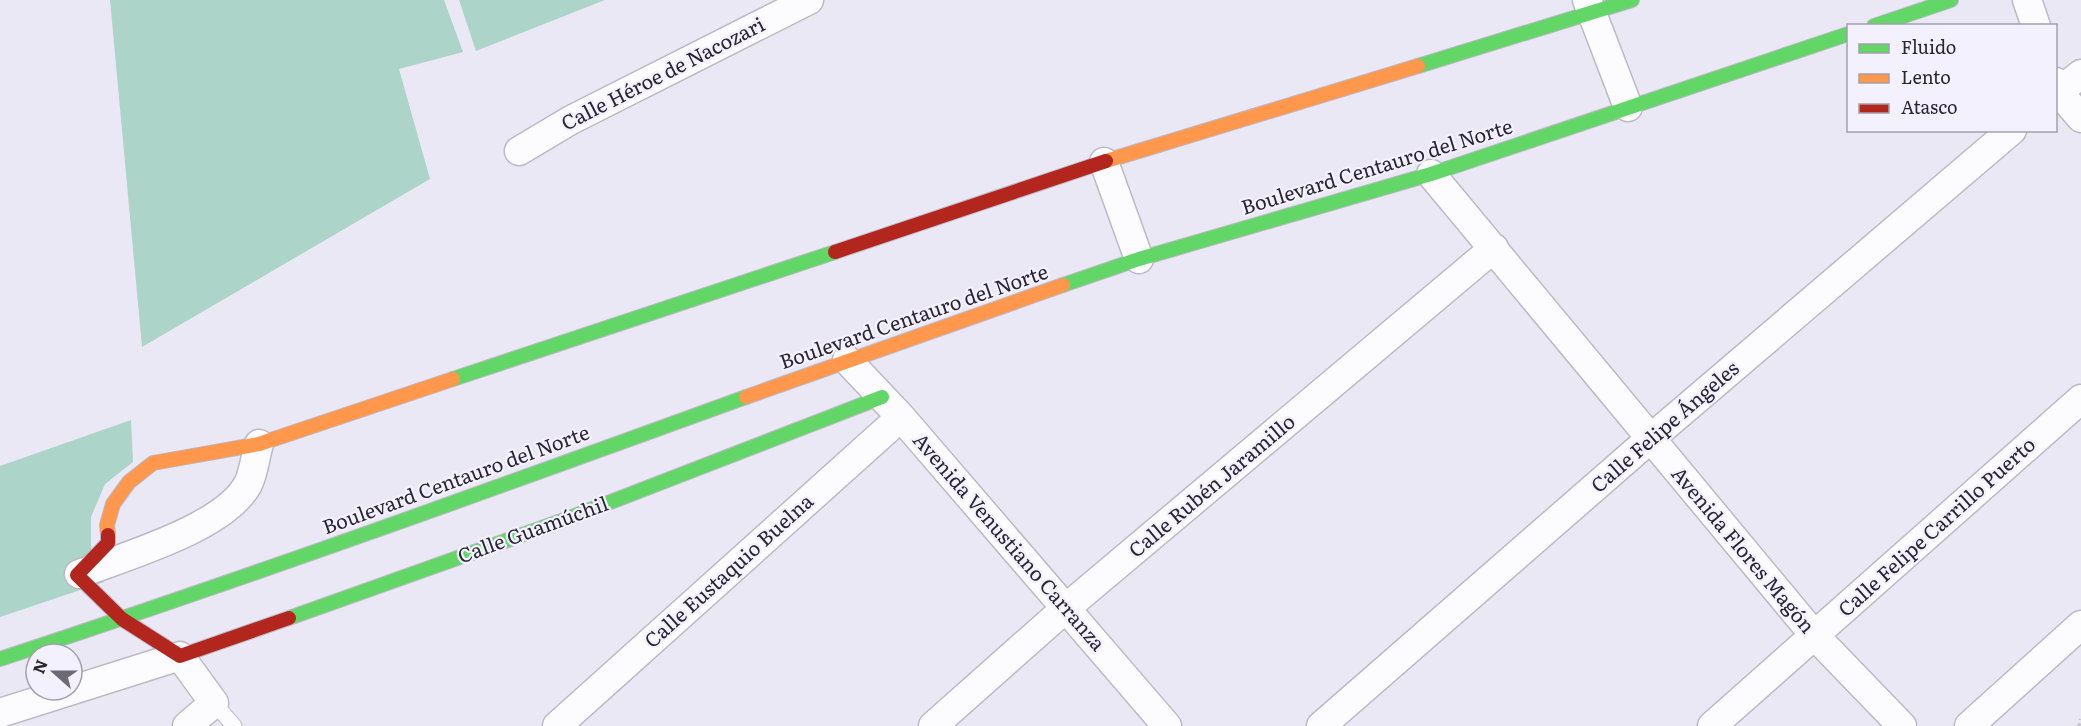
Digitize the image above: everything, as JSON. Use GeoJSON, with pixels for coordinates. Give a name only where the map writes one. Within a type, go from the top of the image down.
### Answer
{"type":"FeatureCollection","features":[{"type":"Feature","properties":{"kind":"street","name":"Calle Héroe de Nacozari"},"geometry":{"type":"LineString","coordinates":[[519,151],[571,120],[809,0]]}},
{"type":"Feature","properties":{"kind":"street"},"geometry":{"type":"LineString","coordinates":[[77,575],[108,543],[107,525],[113,504],[129,482],[153,463],[259,444],[1104,162],[1589,7],[1632,0]]}},
{"type":"Feature","properties":{"kind":"street"},"geometry":{"type":"LineString","coordinates":[[1880,24],[1951,0]]}},
{"type":"Feature","properties":{"kind":"street"},"geometry":{"type":"LineString","coordinates":[[2027,0],[2035,24]]}},
{"type":"Feature","properties":{"kind":"street"},"geometry":{"type":"LineString","coordinates":[[1589,7],[1628,107]]}},
{"type":"Feature","properties":{"kind":"street","name":"Boulevard Centauro del Norte"},"geometry":{"type":"LineString","coordinates":[[0,659],[423,514],[847,360],[1139,259],[1431,174],[1847,34]]}},
{"type":"Feature","properties":{"kind":"street"},"geometry":{"type":"LineString","coordinates":[[2057,88],[2081,74]]}},
{"type":"Feature","properties":{"kind":"street"},"geometry":{"type":"LineString","coordinates":[[2057,90],[2081,118]]}},
{"type":"Feature","properties":{"kind":"street","name":"Calle Felipe Ángeles"},"geometry":{"type":"LineString","coordinates":[[1321,726],[1650,439],[2010,132]]}},
{"type":"Feature","properties":{"kind":"street"},"geometry":{"type":"LineString","coordinates":[[1104,162],[1139,259]]}},
{"type":"Feature","properties":{"kind":"street","name":"Avenida Flores Magón"},"geometry":{"type":"LineString","coordinates":[[1431,174],[1815,636],[1902,726]]}},
{"type":"Feature","properties":{"kind":"street","name":"Calle Rubén Jaramillo"},"geometry":{"type":"LineString","coordinates":[[933,726],[1066,608],[1494,248]]}},
{"type":"Feature","properties":{"kind":"street","name":"Avenida Venustiano Carranza"},"geometry":{"type":"LineString","coordinates":[[847,360],[892,407],[1167,726]]}},
{"type":"Feature","properties":{"kind":"street","name":"Calle Felipe Carrillo Puerto"},"geometry":{"type":"LineString","coordinates":[[1712,726],[2081,399]]}},
{"type":"Feature","properties":{"kind":"street","name":"Calle Guamúchil"},"geometry":{"type":"LineString","coordinates":[[0,713],[180,656],[892,407]]}},
{"type":"Feature","properties":{"kind":"street","name":"Calle Eustaquio Buelna"},"geometry":{"type":"LineString","coordinates":[[557,726],[892,407]]}},
{"type":"Feature","properties":{"kind":"street"},"geometry":{"type":"LineString","coordinates":[[77,575],[192,530],[228,509],[248,483],[259,444]]}},
{"type":"Feature","properties":{"kind":"street"},"geometry":{"type":"LineString","coordinates":[[77,575],[122,619],[180,656],[214,703],[187,726]]}},
{"type":"Feature","properties":{"kind":"street"},"geometry":{"type":"LineString","coordinates":[[1969,726],[2081,625]]}},
{"type":"Feature","properties":{"kind":"lane"},"geometry":{"type":"LineString","coordinates":[[214,703],[234,726]]}},
{"type":"Feature","properties":{"kind":"path"},"geometry":{"type":"LineString","coordinates":[[2079,726],[2081,719]]}},
{"type":"Feature","properties":{"kind":"green space"},"geometry":{"type":"Polygon","coordinates":[[[110,0],[444,0],[463,52],[399,69],[430,179],[142,347],[110,0]]]}},
{"type":"Feature","properties":{"kind":"green space"},"geometry":{"type":"Polygon","coordinates":[[[459,0],[605,0],[476,51],[459,0]]]}},
{"type":"Feature","properties":{"kind":"green space"},"geometry":{"type":"Polygon","coordinates":[[[131,420],[133,462],[105,484],[91,517],[91,555],[104,582],[0,617],[0,466],[131,420]]]}},
{"type":"Feature","properties":{"kind":"traffic: fast"},"geometry":{"type":"LineString","coordinates":[[1418,66],[1632,0]]}},
{"type":"Feature","properties":{"kind":"traffic: fast"},"geometry":{"type":"LineString","coordinates":[[1880,24],[1951,0]]}},
{"type":"Feature","properties":{"kind":"traffic: fast"},"geometry":{"type":"LineString","coordinates":[[1063,285],[1139,259],[1431,174],[1847,34]]}},
{"type":"Feature","properties":{"kind":"traffic: fast"},"geometry":{"type":"LineString","coordinates":[[453,379],[835,252]]}},
{"type":"Feature","properties":{"kind":"traffic: fast"},"geometry":{"type":"LineString","coordinates":[[0,659],[281,564],[746,397]]}},
{"type":"Feature","properties":{"kind":"traffic: fast"},"geometry":{"type":"LineString","coordinates":[[289,618],[564,520],[882,397]]}},
{"type":"Feature","properties":{"kind":"traffic: slow"},"geometry":{"type":"LineString","coordinates":[[1106,161],[1418,66]]}},
{"type":"Feature","properties":{"kind":"traffic: slow"},"geometry":{"type":"LineString","coordinates":[[746,397],[1063,285]]}},
{"type":"Feature","properties":{"kind":"traffic: slow"},"geometry":{"type":"LineString","coordinates":[[108,535],[107,525],[113,504],[129,482],[153,463],[259,444],[453,379]]}},
{"type":"Feature","properties":{"kind":"traffic: jam"},"geometry":{"type":"LineString","coordinates":[[835,252],[1106,161]]}},
{"type":"Feature","properties":{"kind":"traffic: jam"},"geometry":{"type":"LineString","coordinates":[[108,535],[108,543],[77,575],[122,619],[180,656],[289,618]]}}]}
